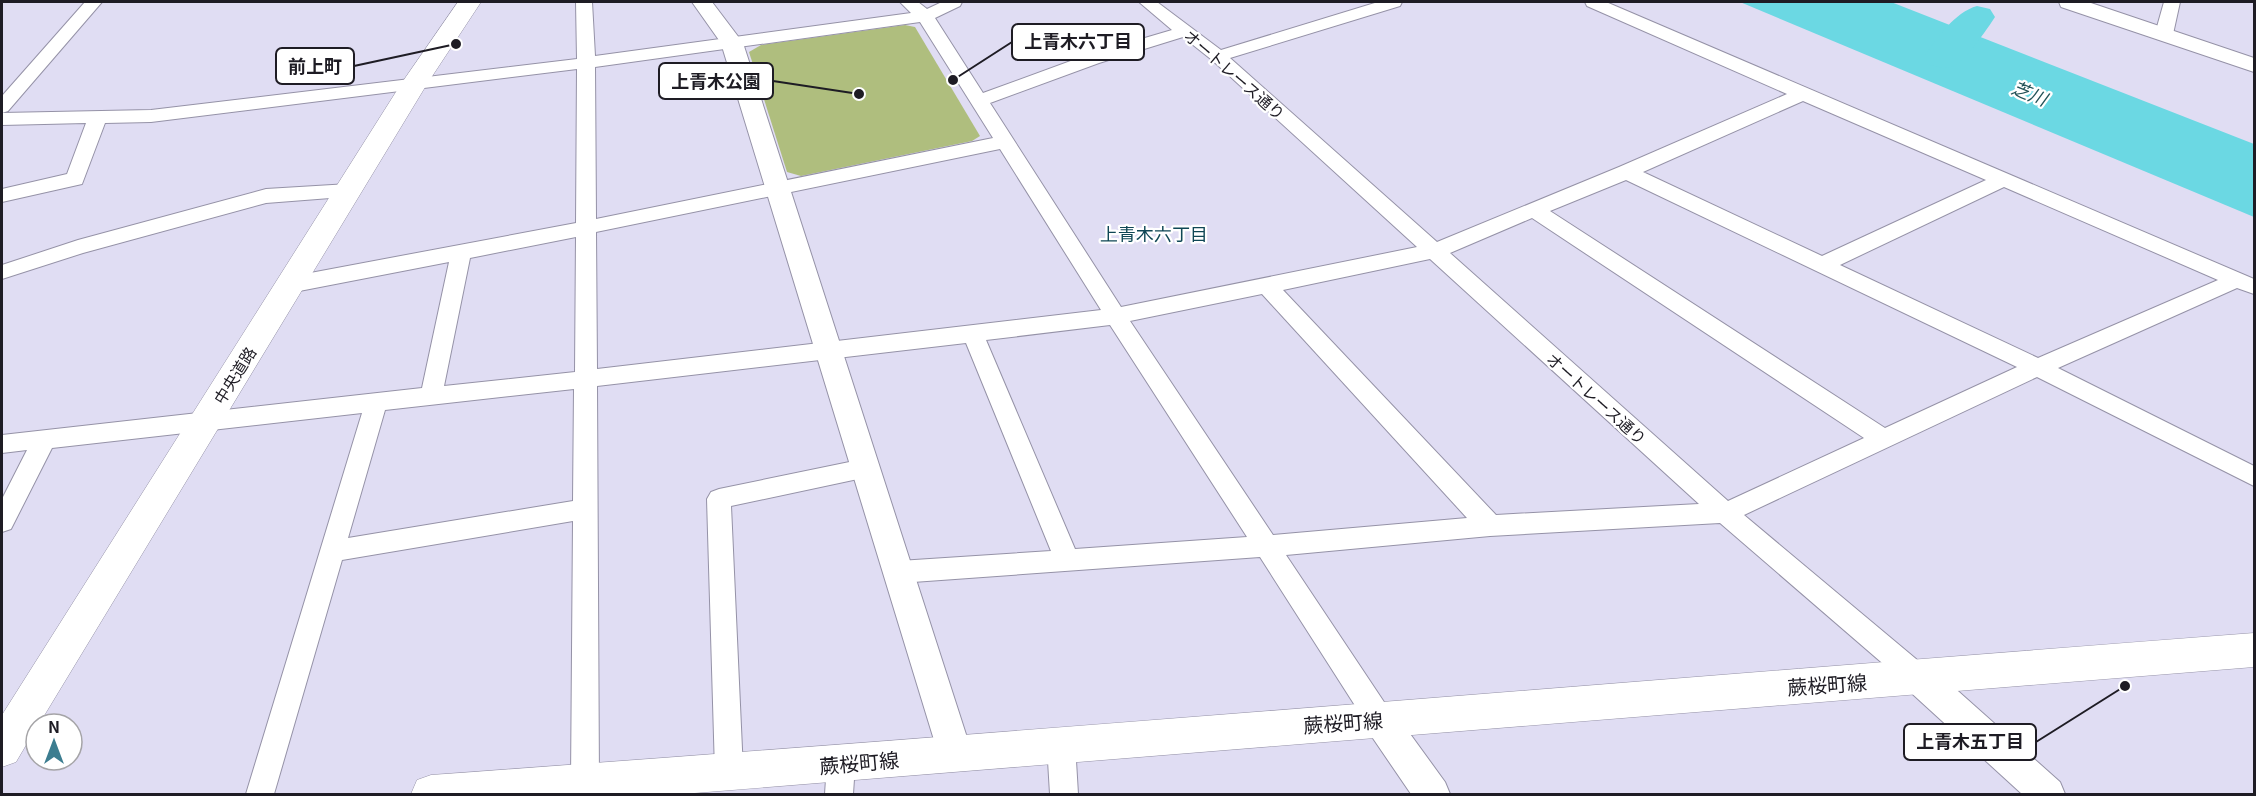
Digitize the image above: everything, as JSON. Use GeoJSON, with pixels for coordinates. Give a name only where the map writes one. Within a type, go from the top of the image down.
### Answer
{"type":"FeatureCollection","features":[{"type":"Feature","properties":{"kind":"main road","name":"中央道路"},"geometry":{"type":"LineString","coordinates":[[2,749],[414,84],[469,2]]}},
{"type":"Feature","properties":{"kind":"main road","name":"蕨桜町線"},"geometry":{"type":"LineString","coordinates":[[431,795],[729,771],[840,779],[955,753],[2254,650]]}},
{"type":"Feature","properties":{"kind":"street"},"geometry":{"type":"LineString","coordinates":[[2,107],[94,2]]}},
{"type":"Feature","properties":{"kind":"street"},"geometry":{"type":"LineString","coordinates":[[584,2],[586,63],[585,783]]}},
{"type":"Feature","properties":{"kind":"street"},"geometry":{"type":"LineString","coordinates":[[702,2],[732,43],[826,352],[899,572],[955,753]]}},
{"type":"Feature","properties":{"kind":"street"},"geometry":{"type":"LineString","coordinates":[[908,2],[925,16],[1265,546],[1432,795]]}},
{"type":"Feature","properties":{"kind":"street"},"geometry":{"type":"LineString","coordinates":[[2,119],[151,116],[586,63],[925,16],[954,2]]}},
{"type":"Feature","properties":{"kind":"street","name":"オートレース通り"},"geometry":{"type":"LineString","coordinates":[[1147,2],[1218,56],[1725,513],[1919,678],[2047,795]]}},
{"type":"Feature","properties":{"kind":"street"},"geometry":{"type":"LineString","coordinates":[[1341,2],[1358,13]]}},
{"type":"Feature","properties":{"kind":"street"},"geometry":{"type":"LineString","coordinates":[[1218,56],[1394,2]]}},
{"type":"Feature","properties":{"kind":"street"},"geometry":{"type":"LineString","coordinates":[[1593,2],[2246,284]]}},
{"type":"Feature","properties":{"kind":"street"},"geometry":{"type":"LineString","coordinates":[[2069,2],[2254,65]]}},
{"type":"Feature","properties":{"kind":"street"},"geometry":{"type":"LineString","coordinates":[[2164,34],[2172,2]]}},
{"type":"Feature","properties":{"kind":"street"},"geometry":{"type":"LineString","coordinates":[[979,101],[1094,59],[1186,31]]}},
{"type":"Feature","properties":{"kind":"street"},"geometry":{"type":"LineString","coordinates":[[2,444],[826,352],[1116,316],[1435,251],[1626,172],[1802,94]]}},
{"type":"Feature","properties":{"kind":"street"},"geometry":{"type":"LineString","coordinates":[[2,195],[75,179],[98,117]]}},
{"type":"Feature","properties":{"kind":"street"},"geometry":{"type":"LineString","coordinates":[[289,285],[461,254],[1005,142]]}},
{"type":"Feature","properties":{"kind":"street"},"geometry":{"type":"LineString","coordinates":[[1626,172],[2038,367],[2254,477]]}},
{"type":"Feature","properties":{"kind":"street"},"geometry":{"type":"LineString","coordinates":[[1822,265],[2003,180]]}},
{"type":"Feature","properties":{"kind":"street"},"geometry":{"type":"LineString","coordinates":[[2,272],[78,247],[244,201],[266,196],[349,191]]}},
{"type":"Feature","properties":{"kind":"street"},"geometry":{"type":"LineString","coordinates":[[1534,210],[1884,439]]}},
{"type":"Feature","properties":{"kind":"street"},"geometry":{"type":"LineString","coordinates":[[431,397],[461,254]]}},
{"type":"Feature","properties":{"kind":"street"},"geometry":{"type":"LineString","coordinates":[[899,572],[1265,546],[1490,526],[1725,513],[2038,367],[2246,284]]}},
{"type":"Feature","properties":{"kind":"street"},"geometry":{"type":"LineString","coordinates":[[1267,286],[1490,526]]}},
{"type":"Feature","properties":{"kind":"street"},"geometry":{"type":"LineString","coordinates":[[973,334],[1067,560]]}},
{"type":"Feature","properties":{"kind":"street"},"geometry":{"type":"LineString","coordinates":[[260,795],[376,403]]}},
{"type":"Feature","properties":{"kind":"street"},"geometry":{"type":"LineString","coordinates":[[2,522],[45,439]]}},
{"type":"Feature","properties":{"kind":"street"},"geometry":{"type":"LineString","coordinates":[[729,771],[719,498],[864,469]]}},
{"type":"Feature","properties":{"kind":"street"},"geometry":{"type":"LineString","coordinates":[[332,551],[585,509]]}},
{"type":"Feature","properties":{"kind":"street"},"geometry":{"type":"LineString","coordinates":[[1061,744],[1064,795]]}},
{"type":"Feature","properties":{"kind":"green space"},"geometry":{"type":"Polygon","coordinates":[[[905,25],[915,27],[980,136],[972,141],[801,176],[787,172],[749,52],[761,45],[905,25]]]}},
{"type":"Feature","properties":{"kind":"water","name":"芝川"},"geometry":{"type":"Polygon","coordinates":[[[1740,2],[1891,2],[2254,144],[2254,217],[1740,2]]]}},
{"type":"Feature","properties":{"kind":"waterway"},"geometry":{"type":"LineString","coordinates":[[1943,57],[1977,17]]}},
{"type":"Feature","properties":{"kind":"place","name":"前上町"},"geometry":{"type":"Point","coordinates":[456,44]}},
{"type":"Feature","properties":{"kind":"place","name":"上青木六丁目"},"geometry":{"type":"Point","coordinates":[953,80]}},
{"type":"Feature","properties":{"kind":"place","name":"上青木公園"},"geometry":{"type":"Point","coordinates":[859,94]}},
{"type":"Feature","properties":{"kind":"place","name":"上青木五丁目"},"geometry":{"type":"Point","coordinates":[2125,686]}},
{"type":"Feature","properties":{"kind":"district","name":"上青木六丁目"},"geometry":{"type":"Point","coordinates":[1154,233]}}]}
